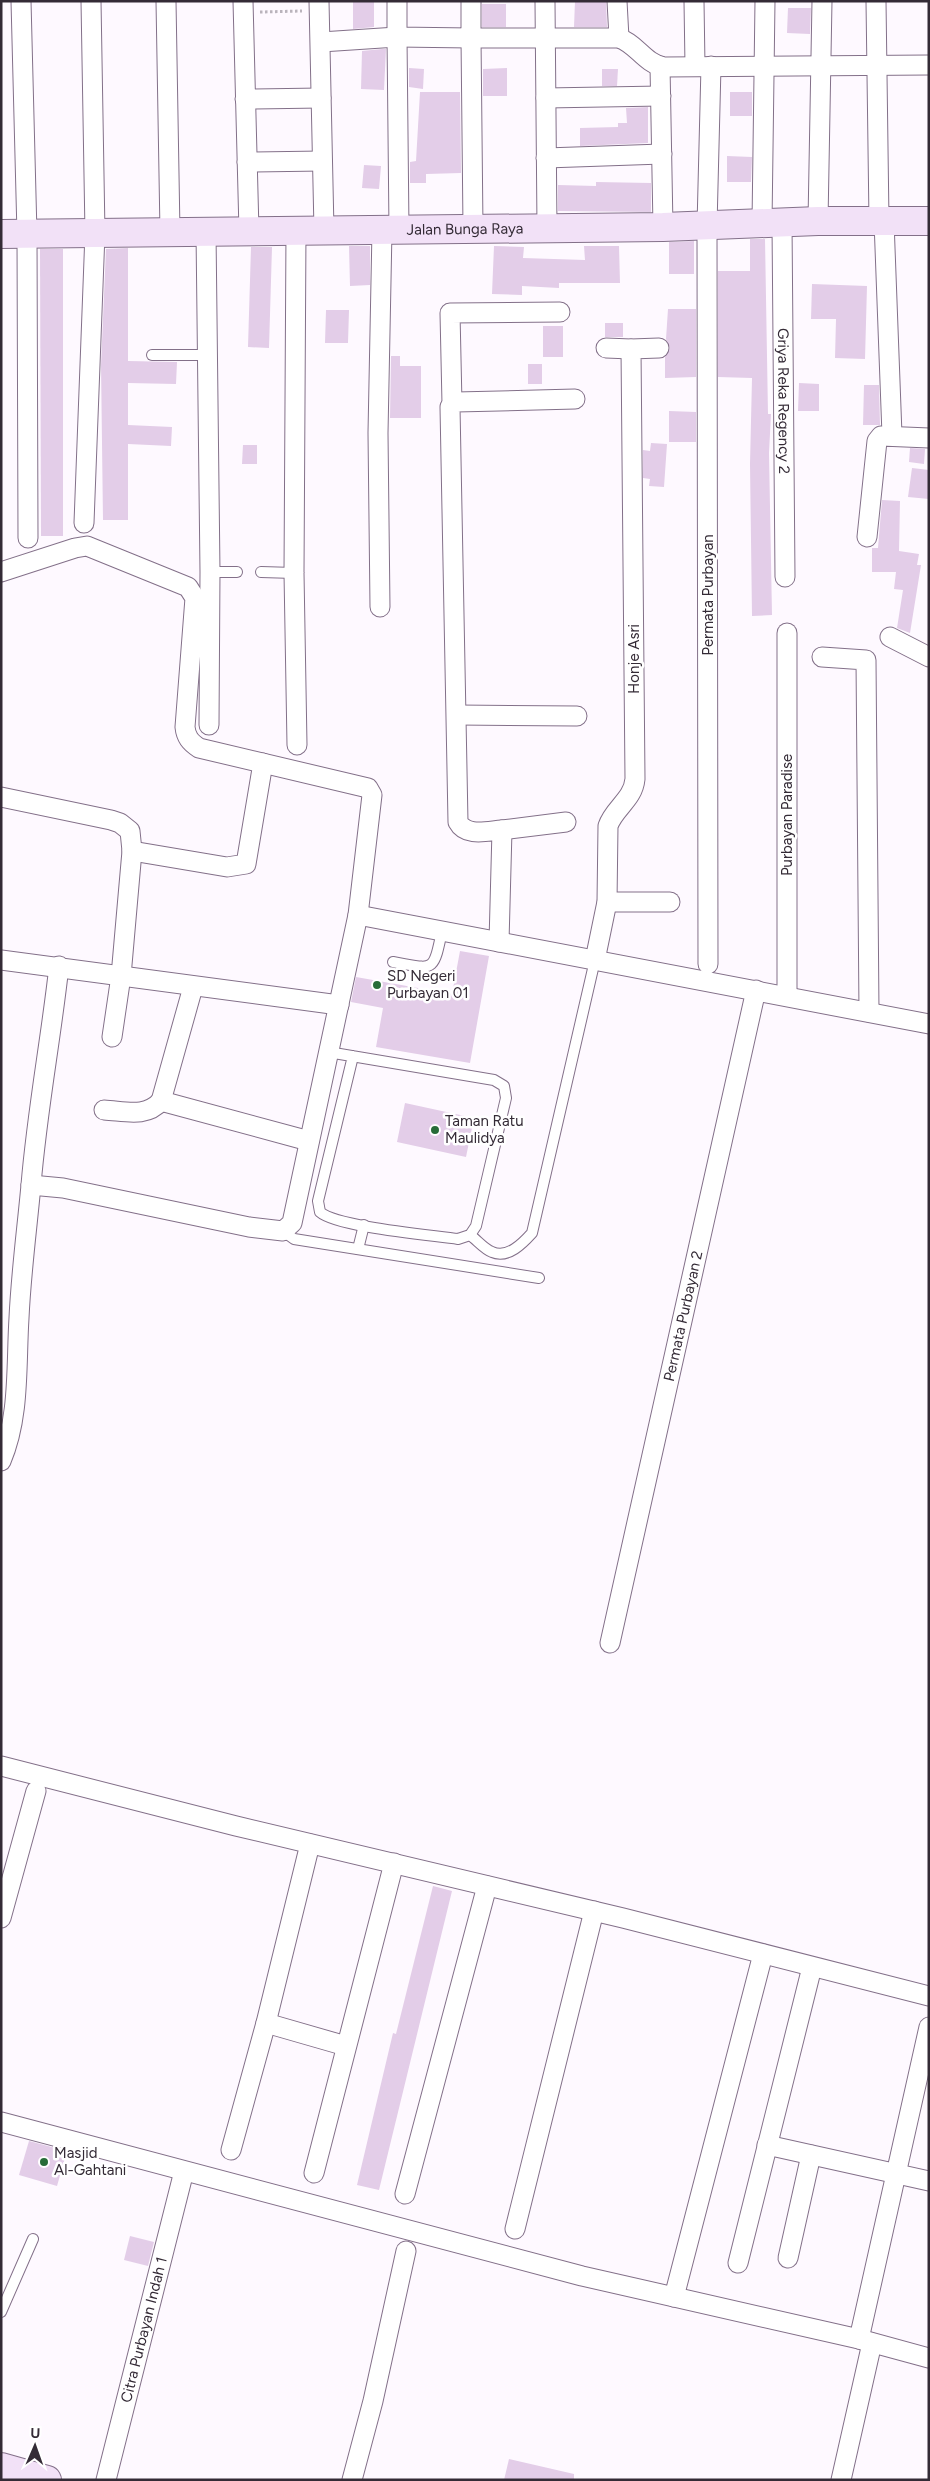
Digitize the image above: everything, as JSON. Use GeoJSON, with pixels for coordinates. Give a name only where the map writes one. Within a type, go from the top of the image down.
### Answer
{"type":"FeatureCollection","features":[{"type":"Feature","properties":{"kind":"main road","name":"Jalan Bunga Raya"},"geometry":{"type":"LineString","coordinates":[[14,234],[663,227],[818,221],[929,221]]}},
{"type":"Feature","properties":{"kind":"main road"},"geometry":{"type":"LineString","coordinates":[[1,2468],[47,2480]]}},
{"type":"Feature","properties":{"kind":"street"},"geometry":{"type":"LineString","coordinates":[[22,1],[14,234],[28,538]]}},
{"type":"Feature","properties":{"kind":"street"},"geometry":{"type":"LineString","coordinates":[[84,523],[95,232],[90,1]]}},
{"type":"Feature","properties":{"kind":"street"},"geometry":{"type":"LineString","coordinates":[[166,1],[170,232]]}},
{"type":"Feature","properties":{"kind":"street"},"geometry":{"type":"LineString","coordinates":[[380,607],[378,433],[391,230],[397,1]]}},
{"type":"Feature","properties":{"kind":"street"},"geometry":{"type":"LineString","coordinates":[[471,1],[473,228]]}},
{"type":"Feature","properties":{"kind":"street"},"geometry":{"type":"LineString","coordinates":[[545,1],[548,228]]}},
{"type":"Feature","properties":{"kind":"street"},"geometry":{"type":"LineString","coordinates":[[617,1],[619,38]]}},
{"type":"Feature","properties":{"kind":"street","name":"Permata Purbayan"},"geometry":{"type":"LineString","coordinates":[[694,1],[703,66],[707,226],[708,964]]}},
{"type":"Feature","properties":{"kind":"street","name":"Griya Reka Regency 2"},"geometry":{"type":"LineString","coordinates":[[765,1],[785,577]]}},
{"type":"Feature","properties":{"kind":"street"},"geometry":{"type":"LineString","coordinates":[[818,221],[822,1]]}},
{"type":"Feature","properties":{"kind":"street"},"geometry":{"type":"LineString","coordinates":[[876,1],[876,67],[892,435]]}},
{"type":"Feature","properties":{"kind":"street"},"geometry":{"type":"LineString","coordinates":[[320,6],[324,230]]}},
{"type":"Feature","properties":{"kind":"street"},"geometry":{"type":"LineString","coordinates":[[243,7],[248,231]]}},
{"type":"Feature","properties":{"kind":"street"},"geometry":{"type":"LineString","coordinates":[[321,42],[397,38],[545,40],[619,38],[632,45],[648,61],[660,66],[876,67],[929,65]]}},
{"type":"Feature","properties":{"kind":"street"},"geometry":{"type":"LineString","coordinates":[[660,66],[663,227]]}},
{"type":"Feature","properties":{"kind":"street"},"geometry":{"type":"LineString","coordinates":[[546,98],[661,96]]}},
{"type":"Feature","properties":{"kind":"street"},"geometry":{"type":"LineString","coordinates":[[245,99],[322,98]]}},
{"type":"Feature","properties":{"kind":"street"},"geometry":{"type":"LineString","coordinates":[[546,158],[662,154]]}},
{"type":"Feature","properties":{"kind":"street"},"geometry":{"type":"LineString","coordinates":[[247,162],[322,161]]}},
{"type":"Feature","properties":{"kind":"street"},"geometry":{"type":"LineString","coordinates":[[296,231],[294,573],[297,745]]}},
{"type":"Feature","properties":{"kind":"street"},"geometry":{"type":"LineString","coordinates":[[206,232],[210,572],[209,725]]}},
{"type":"Feature","properties":{"kind":"street"},"geometry":{"type":"LineString","coordinates":[[560,312],[450,313],[458,716],[458,822],[462,829],[471,832],[566,822]]}},
{"type":"Feature","properties":{"kind":"street"},"geometry":{"type":"LineString","coordinates":[[606,348],[660,348]]}},
{"type":"Feature","properties":{"kind":"street","name":"Honje Asri"},"geometry":{"type":"LineString","coordinates":[[595,960],[607,902],[608,826],[611,818],[632,792],[635,779],[631,349]]}},
{"type":"Feature","properties":{"kind":"street"},"geometry":{"type":"LineString","coordinates":[[452,404],[575,399]]}},
{"type":"Feature","properties":{"kind":"street"},"geometry":{"type":"LineString","coordinates":[[867,537],[877,441],[881,436],[892,435],[929,438]]}},
{"type":"Feature","properties":{"kind":"street"},"geometry":{"type":"LineString","coordinates":[[1,572],[86,546],[188,587],[195,598],[186,735],[190,742],[198,748],[364,786],[371,791],[372,795],[358,915],[308,1141],[294,1219],[290,1227],[284,1231],[250,1227],[63,1188],[31,1185]]}},
{"type":"Feature","properties":{"kind":"street","name":"Purbayan Paradise"},"geometry":{"type":"LineString","coordinates":[[787,633],[787,996]]}},
{"type":"Feature","properties":{"kind":"street"},"geometry":{"type":"LineString","coordinates":[[890,637],[929,658]]}},
{"type":"Feature","properties":{"kind":"street"},"geometry":{"type":"LineString","coordinates":[[822,657],[866,660],[869,1012]]}},
{"type":"Feature","properties":{"kind":"street"},"geometry":{"type":"LineString","coordinates":[[458,716],[577,716]]}},
{"type":"Feature","properties":{"kind":"street"},"geometry":{"type":"LineString","coordinates":[[132,851],[227,867],[246,864],[263,763]]}},
{"type":"Feature","properties":{"kind":"street"},"geometry":{"type":"LineString","coordinates":[[1,797],[120,823],[127,827],[132,835],[121,976],[112,1037]]}},
{"type":"Feature","properties":{"kind":"street"},"geometry":{"type":"LineString","coordinates":[[499,942],[502,830]]}},
{"type":"Feature","properties":{"kind":"street"},"geometry":{"type":"LineString","coordinates":[[607,902],[670,902]]}},
{"type":"Feature","properties":{"kind":"street"},"geometry":{"type":"LineString","coordinates":[[358,915],[929,1024]]}},
{"type":"Feature","properties":{"kind":"street"},"geometry":{"type":"LineString","coordinates":[[1,960],[59,966],[193,987],[339,1005]]}},
{"type":"Feature","properties":{"kind":"street"},"geometry":{"type":"LineString","coordinates":[[1,1461],[9,1439],[13,1416],[19,1315],[31,1185],[41,1093],[59,966]]}},
{"type":"Feature","properties":{"kind":"street"},"geometry":{"type":"LineString","coordinates":[[104,1110],[146,1112],[153,1110],[162,1101],[193,987]]}},
{"type":"Feature","properties":{"kind":"street","name":"Permata Purbayan 2"},"geometry":{"type":"LineString","coordinates":[[610,1643],[756,990]]}},
{"type":"Feature","properties":{"kind":"street"},"geometry":{"type":"LineString","coordinates":[[162,1101],[308,1141]]}},
{"type":"Feature","properties":{"kind":"street"},"geometry":{"type":"LineString","coordinates":[[1,1766],[310,1844],[594,1911],[929,1996]]}},
{"type":"Feature","properties":{"kind":"street"},"geometry":{"type":"LineString","coordinates":[[1,1918],[36,1791]]}},
{"type":"Feature","properties":{"kind":"street"},"geometry":{"type":"LineString","coordinates":[[231,2150],[266,2023],[310,1844]]}},
{"type":"Feature","properties":{"kind":"street"},"geometry":{"type":"LineString","coordinates":[[314,2173],[394,1863]]}},
{"type":"Feature","properties":{"kind":"street"},"geometry":{"type":"LineString","coordinates":[[405,2194],[487,1886]]}},
{"type":"Feature","properties":{"kind":"street"},"geometry":{"type":"LineString","coordinates":[[514,2229],[594,1911]]}},
{"type":"Feature","properties":{"kind":"street"},"geometry":{"type":"LineString","coordinates":[[674,2297],[763,1954]]}},
{"type":"Feature","properties":{"kind":"street"},"geometry":{"type":"LineString","coordinates":[[738,2263],[812,1966]]}},
{"type":"Feature","properties":{"kind":"street"},"geometry":{"type":"LineString","coordinates":[[266,2023],[346,2046]]}},
{"type":"Feature","properties":{"kind":"street"},"geometry":{"type":"LineString","coordinates":[[840,2480],[896,2174],[929,2027]]}},
{"type":"Feature","properties":{"kind":"street"},"geometry":{"type":"LineString","coordinates":[[1,2122],[307,2201],[419,2234],[674,2297],[928,2356]]}},
{"type":"Feature","properties":{"kind":"street"},"geometry":{"type":"LineString","coordinates":[[767,2145],[929,2182]]}},
{"type":"Feature","properties":{"kind":"street"},"geometry":{"type":"LineString","coordinates":[[788,2258],[811,2155]]}},
{"type":"Feature","properties":{"kind":"street","name":"Citra Purbayan Indah 1"},"geometry":{"type":"LineString","coordinates":[[106,2480],[182,2179]]}},
{"type":"Feature","properties":{"kind":"street"},"geometry":{"type":"LineString","coordinates":[[352,2480],[373,2401],[406,2251]]}},
{"type":"Feature","properties":{"kind":"lane"},"geometry":{"type":"LineString","coordinates":[[152,355],[208,355]]}},
{"type":"Feature","properties":{"kind":"lane"},"geometry":{"type":"LineString","coordinates":[[210,572],[237,572]]}},
{"type":"Feature","properties":{"kind":"lane"},"geometry":{"type":"LineString","coordinates":[[261,572],[294,573]]}},
{"type":"Feature","properties":{"kind":"lane"},"geometry":{"type":"LineString","coordinates":[[393,962],[426,968],[432,966],[436,961],[442,931]]}},
{"type":"Feature","properties":{"kind":"lane"},"geometry":{"type":"LineString","coordinates":[[470,1235],[492,1252],[499,1253],[518,1248],[532,1233],[595,960]]}},
{"type":"Feature","properties":{"kind":"lane"},"geometry":{"type":"LineString","coordinates":[[328,1052],[354,1056],[494,1080],[504,1086],[506,1098],[476,1226],[470,1235],[458,1239],[364,1225],[331,1219],[320,1212],[318,1206],[354,1056]]}},
{"type":"Feature","properties":{"kind":"lane"},"geometry":{"type":"LineString","coordinates":[[358,1249],[364,1225]]}},
{"type":"Feature","properties":{"kind":"lane"},"geometry":{"type":"LineString","coordinates":[[284,1231],[294,1239],[539,1278]]}},
{"type":"Feature","properties":{"kind":"lane"},"geometry":{"type":"LineString","coordinates":[[1,2312],[33,2239]]}},
{"type":"Feature","properties":{"kind":"path"},"geometry":{"type":"LineString","coordinates":[[243,7],[320,6]]}},
{"type":"Feature","properties":{"kind":"building"},"geometry":{"type":"Polygon","coordinates":[[[353,1],[374,1],[374,27],[353,29],[353,1]]]}},
{"type":"Feature","properties":{"kind":"building"},"geometry":{"type":"Polygon","coordinates":[[[575,1],[606,1],[607,27],[574,27],[575,1]]]}},
{"type":"Feature","properties":{"kind":"building"},"geometry":{"type":"Polygon","coordinates":[[[482,4],[506,4],[506,27],[482,27],[482,4]]]}},
{"type":"Feature","properties":{"kind":"building"},"geometry":{"type":"Polygon","coordinates":[[[788,8],[811,8],[810,34],[787,33],[788,8]]]}},
{"type":"Feature","properties":{"kind":"building"},"geometry":{"type":"Polygon","coordinates":[[[386,49],[384,90],[361,89],[362,51],[386,49]]]}},
{"type":"Feature","properties":{"kind":"building"},"geometry":{"type":"Polygon","coordinates":[[[409,68],[424,69],[423,89],[409,87],[409,68]]]}},
{"type":"Feature","properties":{"kind":"building"},"geometry":{"type":"Polygon","coordinates":[[[507,68],[507,96],[483,96],[483,69],[507,68]]]}},
{"type":"Feature","properties":{"kind":"building"},"geometry":{"type":"Polygon","coordinates":[[[602,69],[618,69],[617,86],[602,86],[602,69]]]}},
{"type":"Feature","properties":{"kind":"building"},"geometry":{"type":"Polygon","coordinates":[[[420,92],[460,92],[461,173],[426,174],[426,183],[410,183],[410,162],[416,161],[420,92]]]}},
{"type":"Feature","properties":{"kind":"building"},"geometry":{"type":"Polygon","coordinates":[[[730,92],[752,92],[752,116],[730,116],[730,92]]]}},
{"type":"Feature","properties":{"kind":"building"},"geometry":{"type":"Polygon","coordinates":[[[648,107],[648,143],[580,146],[580,128],[618,127],[618,123],[627,123],[626,108],[648,107]]]}},
{"type":"Feature","properties":{"kind":"building"},"geometry":{"type":"Polygon","coordinates":[[[727,156],[752,157],[751,182],[727,182],[727,156]]]}},
{"type":"Feature","properties":{"kind":"building"},"geometry":{"type":"Polygon","coordinates":[[[364,165],[381,166],[379,189],[362,188],[364,165]]]}},
{"type":"Feature","properties":{"kind":"building"},"geometry":{"type":"Polygon","coordinates":[[[596,182],[651,183],[651,212],[558,211],[558,185],[596,186],[596,182]]]}},
{"type":"Feature","properties":{"kind":"building"},"geometry":{"type":"Polygon","coordinates":[[[750,239],[765,239],[768,414],[771,414],[769,453],[772,615],[752,616],[750,464],[752,378],[718,377],[718,271],[750,271],[750,239]]]}},
{"type":"Feature","properties":{"kind":"building"},"geometry":{"type":"Polygon","coordinates":[[[694,241],[694,274],[669,274],[669,242],[694,241]]]}},
{"type":"Feature","properties":{"kind":"building"},"geometry":{"type":"Polygon","coordinates":[[[349,246],[370,246],[370,285],[350,286],[349,246]]]}},
{"type":"Feature","properties":{"kind":"building"},"geometry":{"type":"Polygon","coordinates":[[[494,246],[524,247],[523,258],[585,260],[584,246],[619,246],[620,283],[559,283],[559,288],[522,286],[522,295],[492,294],[494,246]]]}},
{"type":"Feature","properties":{"kind":"building"},"geometry":{"type":"Polygon","coordinates":[[[251,247],[272,247],[269,348],[248,347],[251,247]]]}},
{"type":"Feature","properties":{"kind":"building"},"geometry":{"type":"Polygon","coordinates":[[[128,248],[128,361],[177,362],[176,384],[128,383],[128,425],[172,427],[171,446],[128,444],[128,520],[103,520],[101,365],[106,249],[128,248]]]}},
{"type":"Feature","properties":{"kind":"building"},"geometry":{"type":"Polygon","coordinates":[[[40,249],[63,249],[63,536],[41,536],[40,249]]]}},
{"type":"Feature","properties":{"kind":"building"},"geometry":{"type":"Polygon","coordinates":[[[812,284],[867,286],[865,359],[835,358],[836,319],[811,319],[812,284]]]}},
{"type":"Feature","properties":{"kind":"building"},"geometry":{"type":"Polygon","coordinates":[[[668,309],[696,309],[696,377],[665,378],[665,357],[670,348],[666,339],[668,309]]]}},
{"type":"Feature","properties":{"kind":"building"},"geometry":{"type":"Polygon","coordinates":[[[326,310],[349,310],[348,343],[325,343],[326,310]]]}},
{"type":"Feature","properties":{"kind":"building"},"geometry":{"type":"Polygon","coordinates":[[[605,323],[623,323],[623,337],[605,337],[605,323]]]}},
{"type":"Feature","properties":{"kind":"building"},"geometry":{"type":"Polygon","coordinates":[[[543,326],[563,326],[563,357],[543,357],[543,326]]]}},
{"type":"Feature","properties":{"kind":"building"},"geometry":{"type":"Polygon","coordinates":[[[391,356],[400,356],[400,366],[421,366],[421,418],[390,418],[391,356]]]}},
{"type":"Feature","properties":{"kind":"building"},"geometry":{"type":"Polygon","coordinates":[[[528,364],[542,364],[542,384],[528,384],[528,364]]]}},
{"type":"Feature","properties":{"kind":"building"},"geometry":{"type":"Polygon","coordinates":[[[799,383],[819,384],[819,411],[798,411],[799,383]]]}},
{"type":"Feature","properties":{"kind":"building"},"geometry":{"type":"Polygon","coordinates":[[[864,385],[879,385],[880,425],[863,425],[864,385]]]}},
{"type":"Feature","properties":{"kind":"building"},"geometry":{"type":"Polygon","coordinates":[[[669,411],[696,412],[696,442],[669,442],[669,411]]]}},
{"type":"Feature","properties":{"kind":"building"},"geometry":{"type":"Polygon","coordinates":[[[651,443],[667,444],[664,487],[649,486],[650,479],[643,478],[643,450],[650,451],[651,443]]]}},
{"type":"Feature","properties":{"kind":"building"},"geometry":{"type":"Polygon","coordinates":[[[243,445],[257,445],[257,464],[242,464],[243,445]]]}},
{"type":"Feature","properties":{"kind":"building"},"geometry":{"type":"Polygon","coordinates":[[[910,448],[925,449],[924,464],[909,462],[910,448]]]}},
{"type":"Feature","properties":{"kind":"building"},"geometry":{"type":"Polygon","coordinates":[[[912,468],[929,470],[929,499],[908,497],[912,468]]]}},
{"type":"Feature","properties":{"kind":"building"},"geometry":{"type":"Polygon","coordinates":[[[882,500],[900,501],[899,551],[919,554],[917,565],[921,565],[910,633],[897,628],[903,590],[894,589],[896,572],[872,572],[872,548],[878,548],[882,500]]]}},
{"type":"Feature","properties":{"kind":"building"},"geometry":{"type":"Polygon","coordinates":[[[460,951],[489,956],[470,1063],[376,1047],[383,1008],[351,1002],[356,977],[452,994],[460,951]]]}},
{"type":"Feature","properties":{"kind":"building","name":"Taman Ratu Maulidya"},"geometry":{"type":"Polygon","coordinates":[[[405,1103],[474,1118],[466,1157],[397,1142],[405,1103]]]}},
{"type":"Feature","properties":{"kind":"building"},"geometry":{"type":"Polygon","coordinates":[[[433,1886],[452,1891],[379,2190],[357,2185],[393,2033],[396,2034],[433,1886]]]}},
{"type":"Feature","properties":{"kind":"building","name":"Masjid Al-Gahtani"},"geometry":{"type":"Polygon","coordinates":[[[29,2141],[67,2151],[57,2186],[19,2175],[29,2141]]]}},
{"type":"Feature","properties":{"kind":"building"},"geometry":{"type":"Polygon","coordinates":[[[130,2236],[154,2242],[148,2266],[124,2260],[130,2236]]]}},
{"type":"Feature","properties":{"kind":"building"},"geometry":{"type":"Polygon","coordinates":[[[509,2459],[574,2474],[574,2480],[504,2480],[509,2459]]]}},
{"type":"Feature","properties":{"kind":"place","name":"SD Negeri Purbayan 01"},"geometry":{"type":"Point","coordinates":[377,985]}},
{"type":"Feature","properties":{"kind":"place","name":"Taman Ratu Maulidya"},"geometry":{"type":"Point","coordinates":[435,1130]}},
{"type":"Feature","properties":{"kind":"place","name":"Masjid Al-Gahtani"},"geometry":{"type":"Point","coordinates":[44,2162]}}]}
